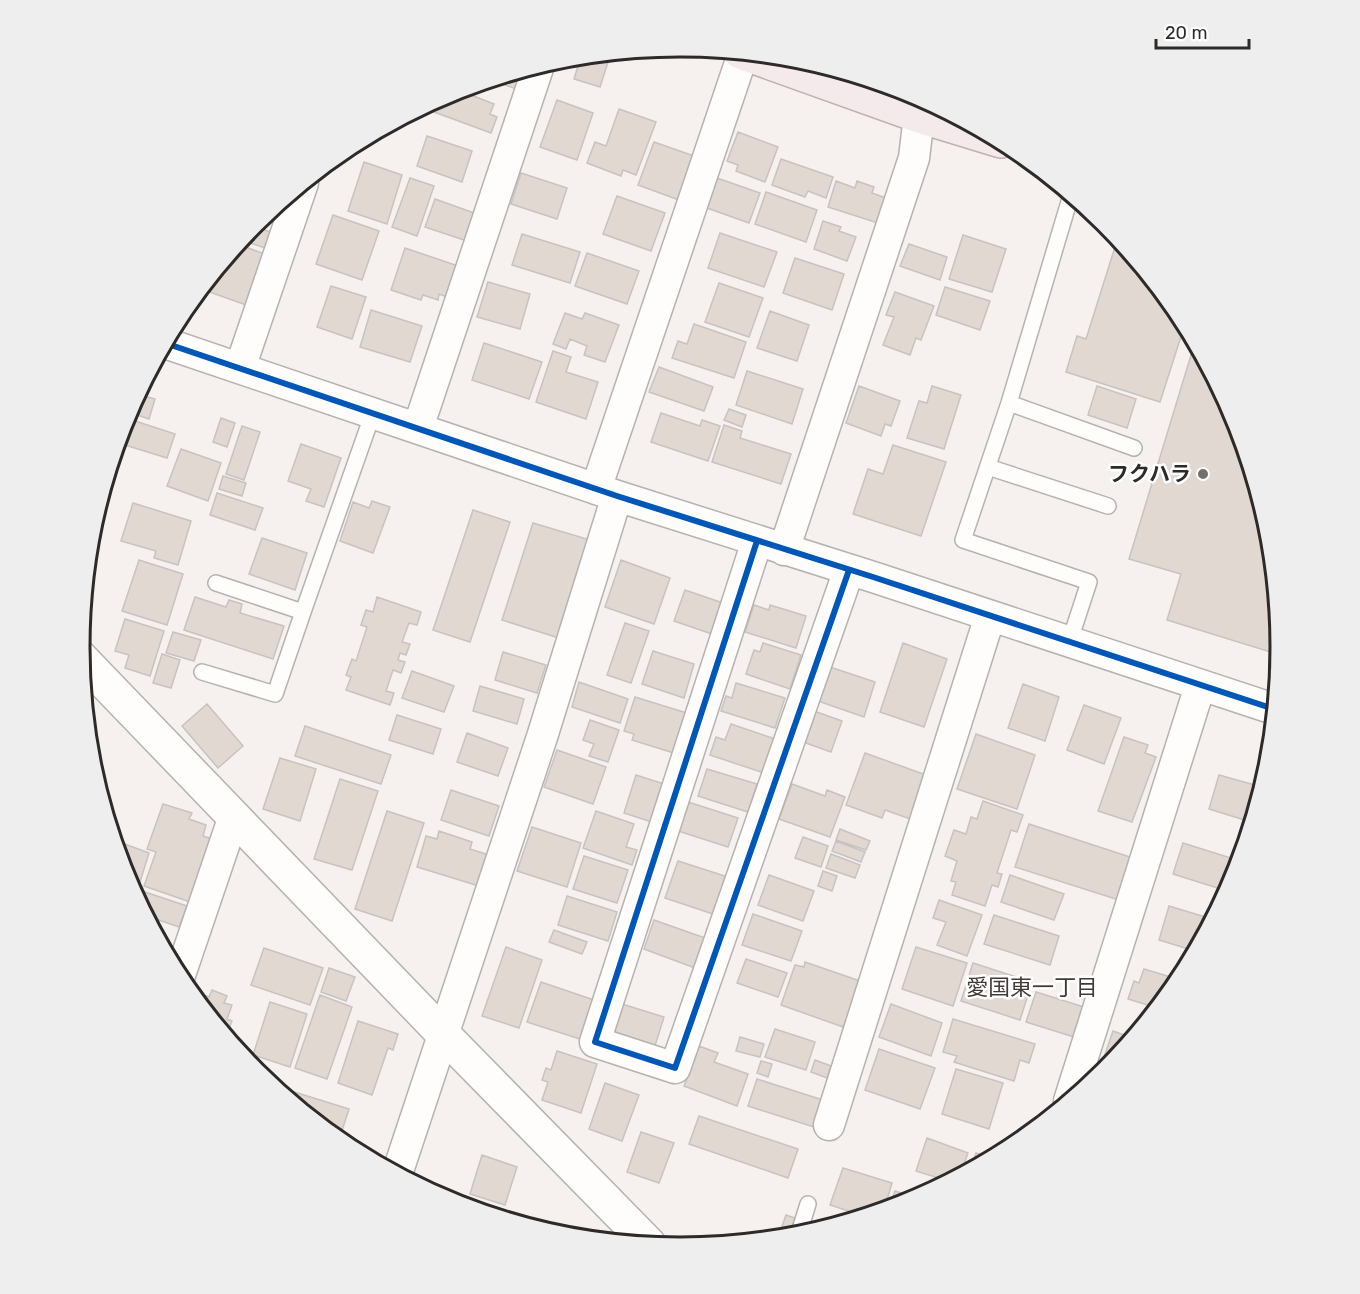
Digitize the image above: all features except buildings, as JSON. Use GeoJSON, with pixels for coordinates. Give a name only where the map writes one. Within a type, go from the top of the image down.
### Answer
{"type":"FeatureCollection","features":[{"type":"Feature","properties":{"kind":"main road"},"geometry":{"type":"LineString","coordinates":[[788,67],[909,103]]}},
{"type":"Feature","properties":{"kind":"street"},"geometry":{"type":"LineString","coordinates":[[399,1166],[542,737],[607,493],[740,60]]}},
{"type":"Feature","properties":{"kind":"street"},"geometry":{"type":"LineString","coordinates":[[418,428],[536,75]]}},
{"type":"Feature","properties":{"kind":"street"},"geometry":{"type":"LineString","coordinates":[[849,570],[675,1068],[595,1042],[771,545],[914,158],[921,109]]}},
{"type":"Feature","properties":{"kind":"street"},"geometry":{"type":"LineString","coordinates":[[240,368],[298,197]]}},
{"type":"Feature","properties":{"kind":"street"},"geometry":{"type":"LineString","coordinates":[[173,346],[607,493],[1267,708]]}},
{"type":"Feature","properties":{"kind":"street"},"geometry":{"type":"LineString","coordinates":[[829,1125],[990,616]]}},
{"type":"Feature","properties":{"kind":"street"},"geometry":{"type":"LineString","coordinates":[[91,668],[640,1236]]}},
{"type":"Feature","properties":{"kind":"street"},"geometry":{"type":"LineString","coordinates":[[1074,1087],[1200,686]]}},
{"type":"Feature","properties":{"kind":"street"},"geometry":{"type":"LineString","coordinates":[[183,966],[234,816]]}},
{"type":"Feature","properties":{"kind":"lane"},"geometry":{"type":"LineString","coordinates":[[1069,203],[1009,403],[963,540],[1089,582],[1069,643]]}},
{"type":"Feature","properties":{"kind":"lane"},"geometry":{"type":"LineString","coordinates":[[1009,403],[1134,448]]}},
{"type":"Feature","properties":{"kind":"lane"},"geometry":{"type":"LineString","coordinates":[[202,672],[275,694],[374,413]]}},
{"type":"Feature","properties":{"kind":"lane"},"geometry":{"type":"LineString","coordinates":[[988,467],[1108,506]]}},
{"type":"Feature","properties":{"kind":"lane"},"geometry":{"type":"LineString","coordinates":[[216,583],[303,612]]}},
{"type":"Feature","properties":{"kind":"lane"},"geometry":{"type":"LineString","coordinates":[[802,1224],[808,1204]]}},
{"type":"Feature","properties":{"kind":"cycle path"},"geometry":{"type":"LineString","coordinates":[[173,346],[617,496],[873,577],[1267,707]]}},
{"type":"Feature","properties":{"kind":"cycle path"},"geometry":{"type":"LineString","coordinates":[[757,541],[595,1042],[675,1068],[849,570]]}},
{"type":"Feature","properties":{"kind":"place","name":"フクハラ"},"geometry":{"type":"Point","coordinates":[1203,474]}},
{"type":"Feature","properties":{"kind":"district","name":"愛国東一丁目"},"geometry":{"type":"Point","coordinates":[1032,987]}}]}
